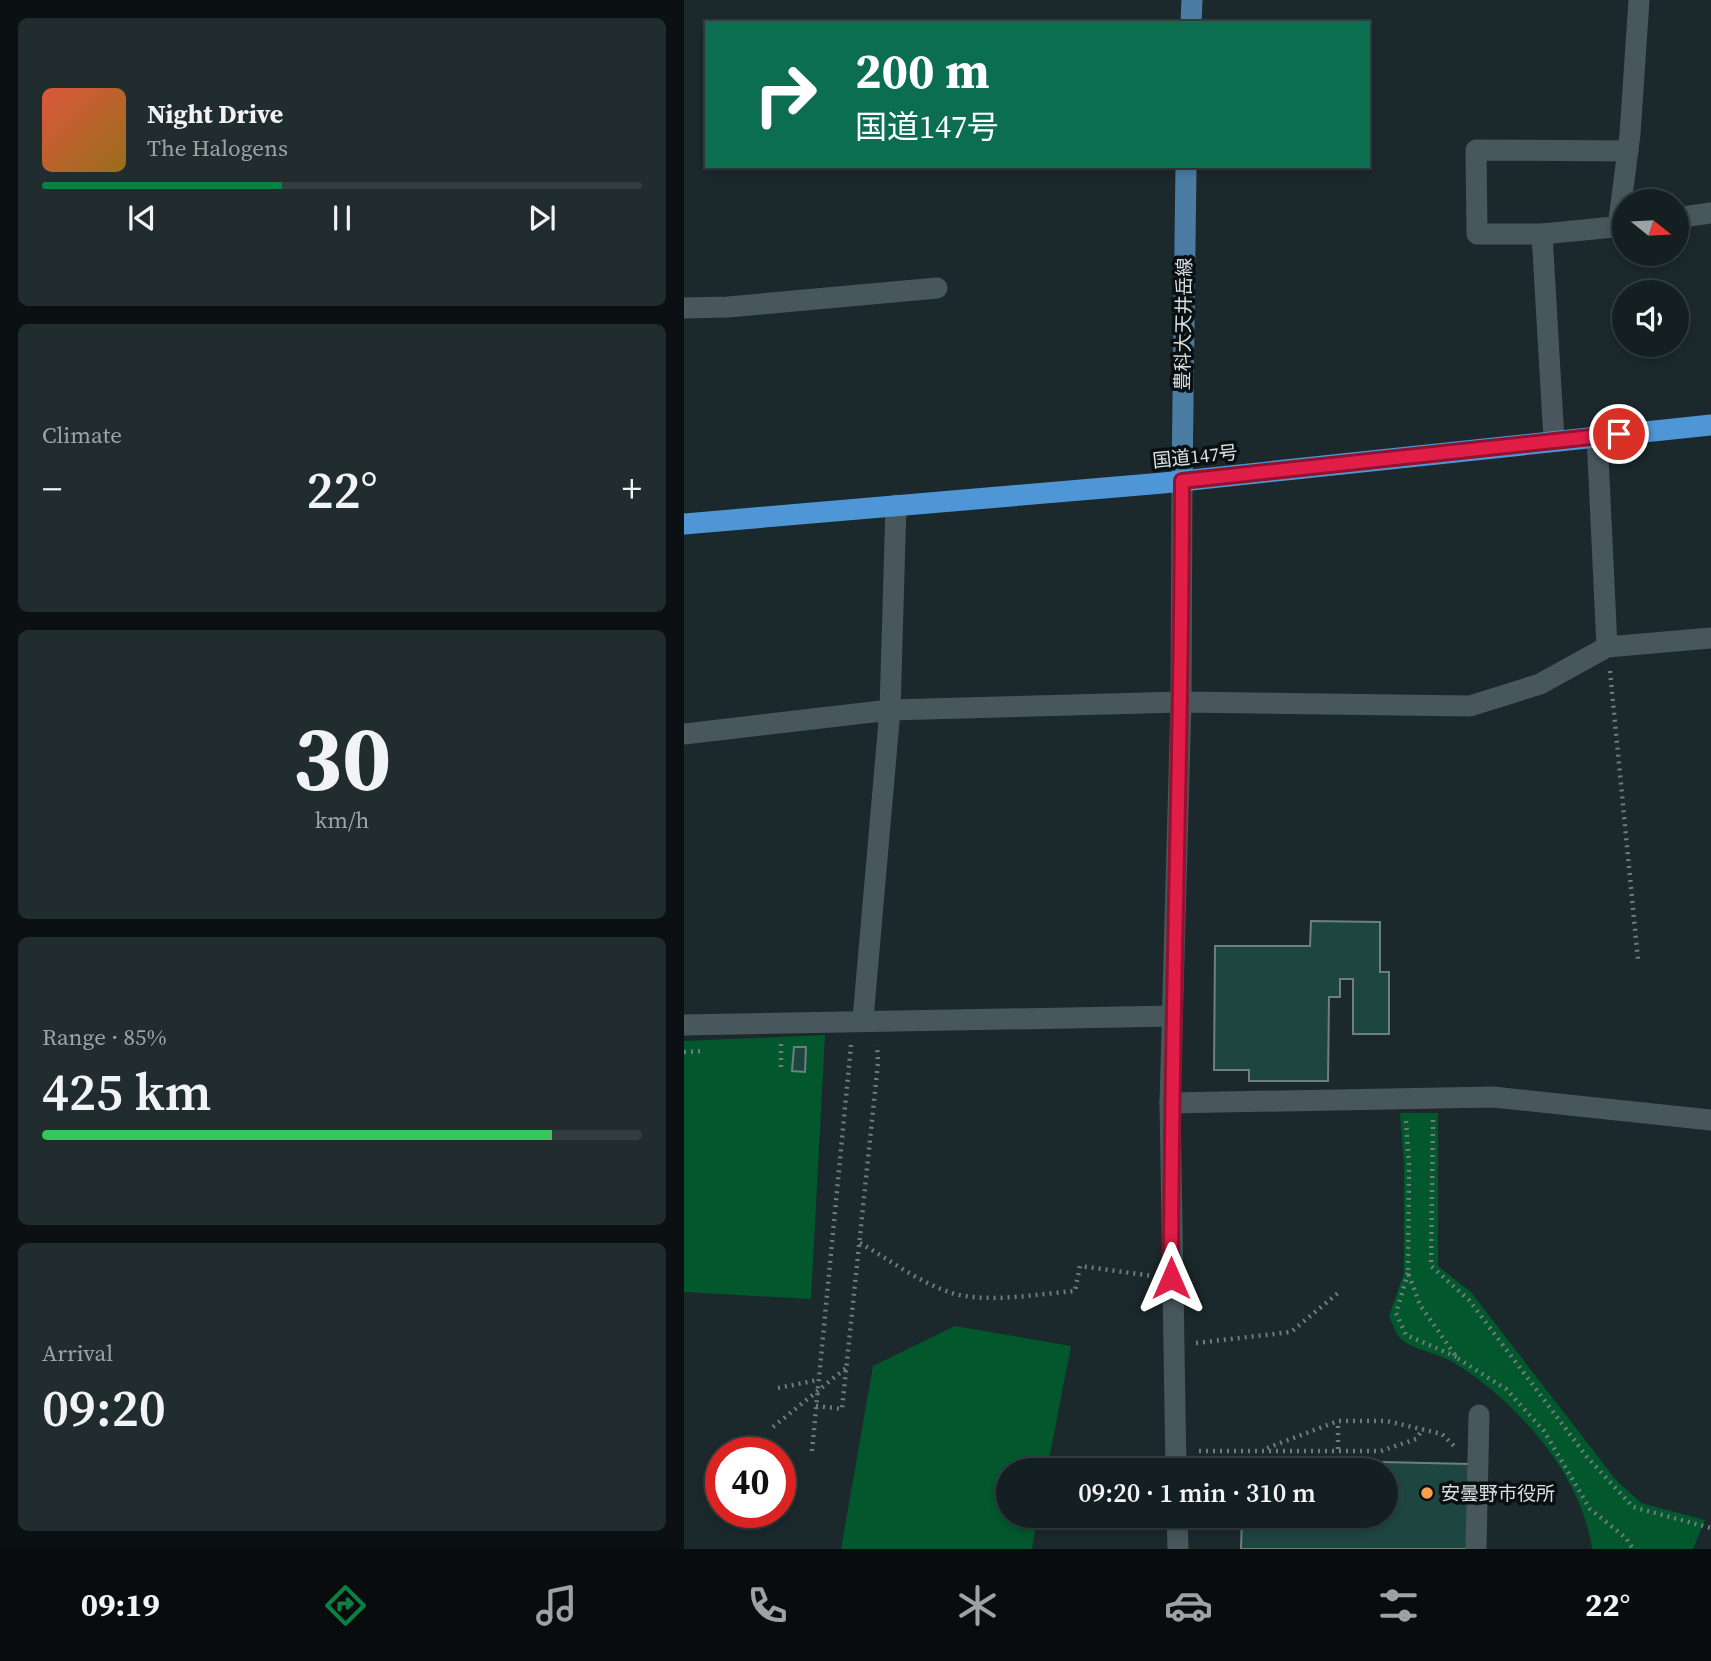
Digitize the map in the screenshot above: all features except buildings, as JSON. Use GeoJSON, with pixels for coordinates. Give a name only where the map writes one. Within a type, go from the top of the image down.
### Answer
{"type":"FeatureCollection","features":[{"type":"Feature","properties":{"kind":"highway","name":"国道147号"},"geometry":{"type":"LineString","coordinates":[[684,524],[1182,481],[1711,425]]}},
{"type":"Feature","properties":{"kind":"main road"},"geometry":{"type":"LineString","coordinates":[[1191,21],[1192,0]]}},
{"type":"Feature","properties":{"kind":"main road","name":"豊科大天井岳線"},"geometry":{"type":"LineString","coordinates":[[1182,481],[1186,168]]}},
{"type":"Feature","properties":{"kind":"street"},"geometry":{"type":"LineString","coordinates":[[1624,189],[1639,0]]}},
{"type":"Feature","properties":{"kind":"street"},"geometry":{"type":"LineString","coordinates":[[1612,228],[1542,234],[1477,234],[1476,150],[1628,151]]}},
{"type":"Feature","properties":{"kind":"street"},"geometry":{"type":"LineString","coordinates":[[1689,216],[1711,213]]}},
{"type":"Feature","properties":{"kind":"street"},"geometry":{"type":"LineString","coordinates":[[1542,234],[1554,440]]}},
{"type":"Feature","properties":{"kind":"street"},"geometry":{"type":"LineString","coordinates":[[684,308],[728,307],[937,288]]}},
{"type":"Feature","properties":{"kind":"street"},"geometry":{"type":"LineString","coordinates":[[1597,436],[1607,647]]}},
{"type":"Feature","properties":{"kind":"street"},"geometry":{"type":"LineString","coordinates":[[1176,1458],[1170,1103],[1181,702],[1182,481]]}},
{"type":"Feature","properties":{"kind":"street"},"geometry":{"type":"LineString","coordinates":[[858,1020],[890,710],[896,505]]}},
{"type":"Feature","properties":{"kind":"street"},"geometry":{"type":"LineString","coordinates":[[684,734],[890,710],[1181,702],[1470,706],[1540,684],[1607,647],[1711,638]]}},
{"type":"Feature","properties":{"kind":"street"},"geometry":{"type":"LineString","coordinates":[[684,1025],[1172,1016]]}},
{"type":"Feature","properties":{"kind":"street"},"geometry":{"type":"LineString","coordinates":[[1170,1103],[1493,1097],[1711,1121]]}},
{"type":"Feature","properties":{"kind":"street"},"geometry":{"type":"LineString","coordinates":[[1476,1549],[1480,1415]]}},
{"type":"Feature","properties":{"kind":"street"},"geometry":{"type":"LineString","coordinates":[[1177,1528],[1178,1549]]}},
{"type":"Feature","properties":{"kind":"path"},"geometry":{"type":"LineString","coordinates":[[1607,647],[1638,960]]}},
{"type":"Feature","properties":{"kind":"path"},"geometry":{"type":"LineString","coordinates":[[812,1451],[858,1020]]}},
{"type":"Feature","properties":{"kind":"path"},"geometry":{"type":"LineString","coordinates":[[816,1406],[842,1409],[878,1063]]}},
{"type":"Feature","properties":{"kind":"path"},"geometry":{"type":"LineString","coordinates":[[1433,1098],[1431,1266],[1469,1300],[1587,1457],[1633,1507],[1711,1528]]}},
{"type":"Feature","properties":{"kind":"path"},"geometry":{"type":"LineString","coordinates":[[1404,1099],[1409,1164],[1408,1273],[1396,1312],[1406,1335],[1457,1358],[1506,1389],[1544,1431],[1590,1509],[1626,1538],[1633,1549]]}},
{"type":"Feature","properties":{"kind":"path"},"geometry":{"type":"LineString","coordinates":[[860,1243],[927,1283],[957,1294],[990,1297],[1074,1291],[1080,1266],[1171,1278]]}},
{"type":"Feature","properties":{"kind":"path"},"geometry":{"type":"LineString","coordinates":[[1408,1273],[1420,1306],[1457,1358]]}},
{"type":"Feature","properties":{"kind":"path"},"geometry":{"type":"LineString","coordinates":[[1195,1344],[1291,1332],[1338,1293]]}},
{"type":"Feature","properties":{"kind":"path"},"geometry":{"type":"LineString","coordinates":[[773,1427],[847,1368]]}},
{"type":"Feature","properties":{"kind":"path"},"geometry":{"type":"LineString","coordinates":[[778,1388],[818,1380]]}},
{"type":"Feature","properties":{"kind":"path"},"geometry":{"type":"LineString","coordinates":[[1338,1421],[1338,1450]]}},
{"type":"Feature","properties":{"kind":"path"},"geometry":{"type":"LineString","coordinates":[[1263,1449],[1338,1421],[1387,1421],[1442,1434],[1461,1453]]}},
{"type":"Feature","properties":{"kind":"path"},"geometry":{"type":"LineString","coordinates":[[1199,1451],[1381,1451],[1416,1439],[1423,1429]]}},
{"type":"Feature","properties":{"kind":"green space"},"geometry":{"type":"Polygon","coordinates":[[[825,1035],[811,1299],[684,1292],[684,1041],[825,1035]]]}},
{"type":"Feature","properties":{"kind":"green space"},"geometry":{"type":"Polygon","coordinates":[[[1400,1113],[1438,1113],[1438,1266],[1471,1292],[1616,1480],[1641,1503],[1705,1520],[1693,1549],[1592,1549],[1586,1521],[1575,1493],[1560,1466],[1521,1417],[1498,1395],[1451,1361],[1419,1349],[1398,1335],[1389,1316],[1404,1273],[1404,1165],[1400,1113]]]}},
{"type":"Feature","properties":{"kind":"green space"},"geometry":{"type":"Polygon","coordinates":[[[955,1326],[1071,1346],[1049,1458],[996,1458],[996,1528],[1036,1528],[1032,1549],[841,1549],[873,1366],[955,1326]]]}},
{"type":"Feature","properties":{"kind":"place","name":"安曇野市役所"},"geometry":{"type":"Point","coordinates":[1427,1493]}},
{"type":"Feature","properties":{"kind":"route"},"geometry":{"type":"LineString","coordinates":[[1171,1278],[1170,1103],[1181,702],[1182,481],[1619,434]]}}]}
